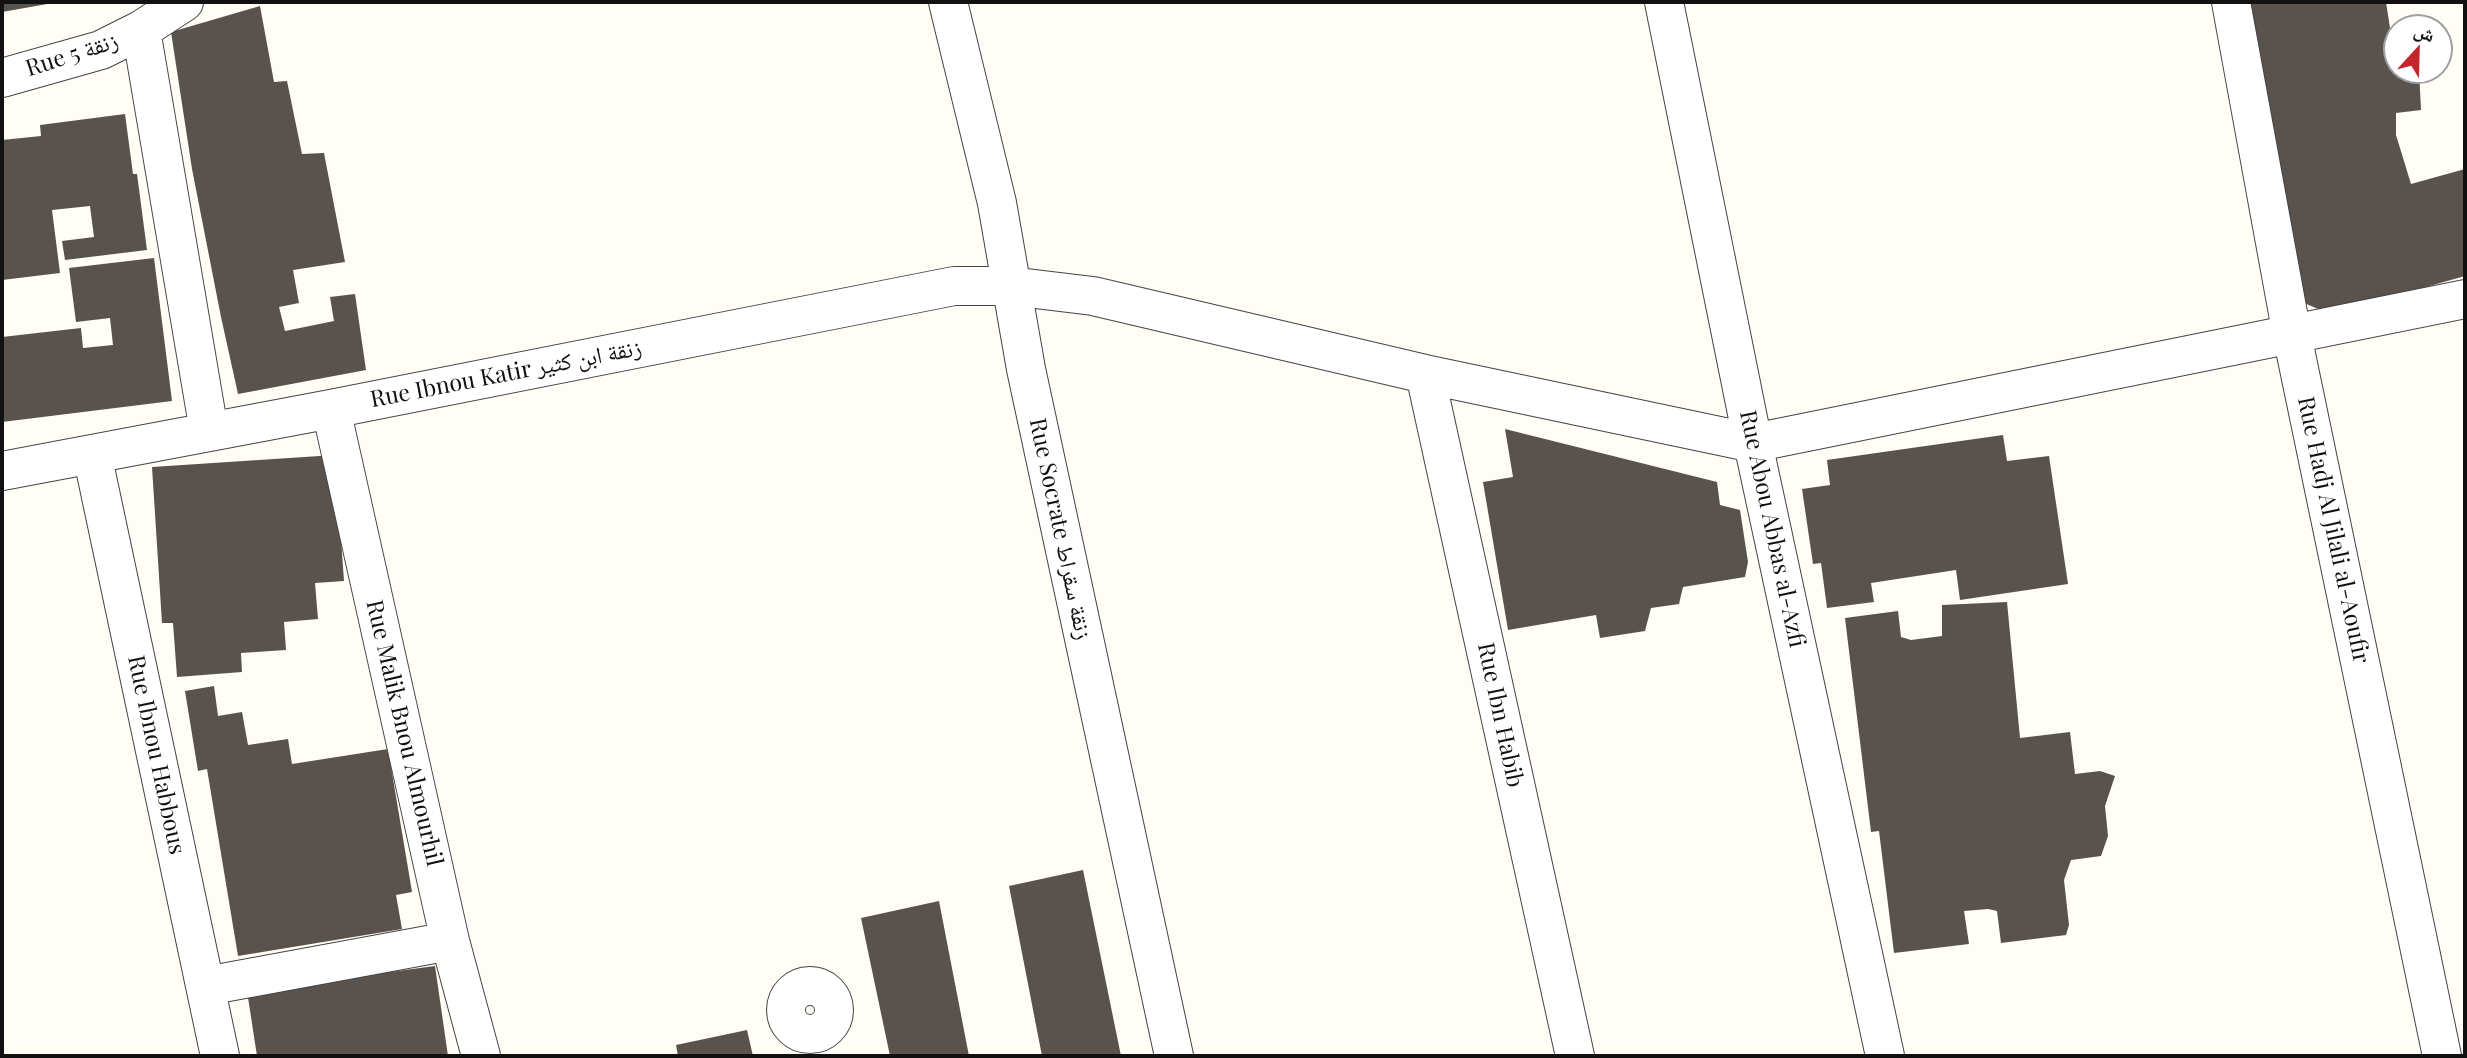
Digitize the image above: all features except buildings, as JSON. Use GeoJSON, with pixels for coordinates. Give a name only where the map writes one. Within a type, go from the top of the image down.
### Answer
{"type":"FeatureCollection","features":[{"type":"Feature","properties":{"kind":"street","name":"Rue 5 زنقة"},"geometry":{"type":"LineString","coordinates":[[2,78],[101,50],[141,30],[184,2]]}},
{"type":"Feature","properties":{"kind":"street","name":"Rue Socrate زنقة سقراط"},"geometry":{"type":"LineString","coordinates":[[948,2],[998,204],[1026,369],[1174,1056]]}},
{"type":"Feature","properties":{"kind":"street","name":"Rue Abou Abbas al-Azfi"},"geometry":{"type":"LineString","coordinates":[[1664,2],[1753,443],[1885,1056]]}},
{"type":"Feature","properties":{"kind":"street","name":"Rue Hadj Al Jilali al-Aoufir"},"geometry":{"type":"LineString","coordinates":[[2231,2],[2292,335],[2442,1056]]}},
{"type":"Feature","properties":{"kind":"street"},"geometry":{"type":"LineString","coordinates":[[141,30],[209,431]]}},
{"type":"Feature","properties":{"kind":"street","name":"Rue Ibnou Katir زنقة ابن كثير"},"geometry":{"type":"LineString","coordinates":[[2,471],[954,286],[1010,286],[1093,296],[1425,374],[1753,443]]}},
{"type":"Feature","properties":{"kind":"street"},"geometry":{"type":"LineString","coordinates":[[1753,443],[2465,299]]}},
{"type":"Feature","properties":{"kind":"street","name":"Rue Ibn Habib"},"geometry":{"type":"LineString","coordinates":[[1425,374],[1575,1056]]}},
{"type":"Feature","properties":{"kind":"street","name":"Rue Malik Bnou Almourhil"},"geometry":{"type":"LineString","coordinates":[[331,409],[450,942],[481,1056]]}},
{"type":"Feature","properties":{"kind":"street","name":"Rue Ibnou Habbous"},"geometry":{"type":"LineString","coordinates":[[92,454],[220,1056]]}},
{"type":"Feature","properties":{"kind":"street"},"geometry":{"type":"LineString","coordinates":[[206,986],[450,942]]}}]}
